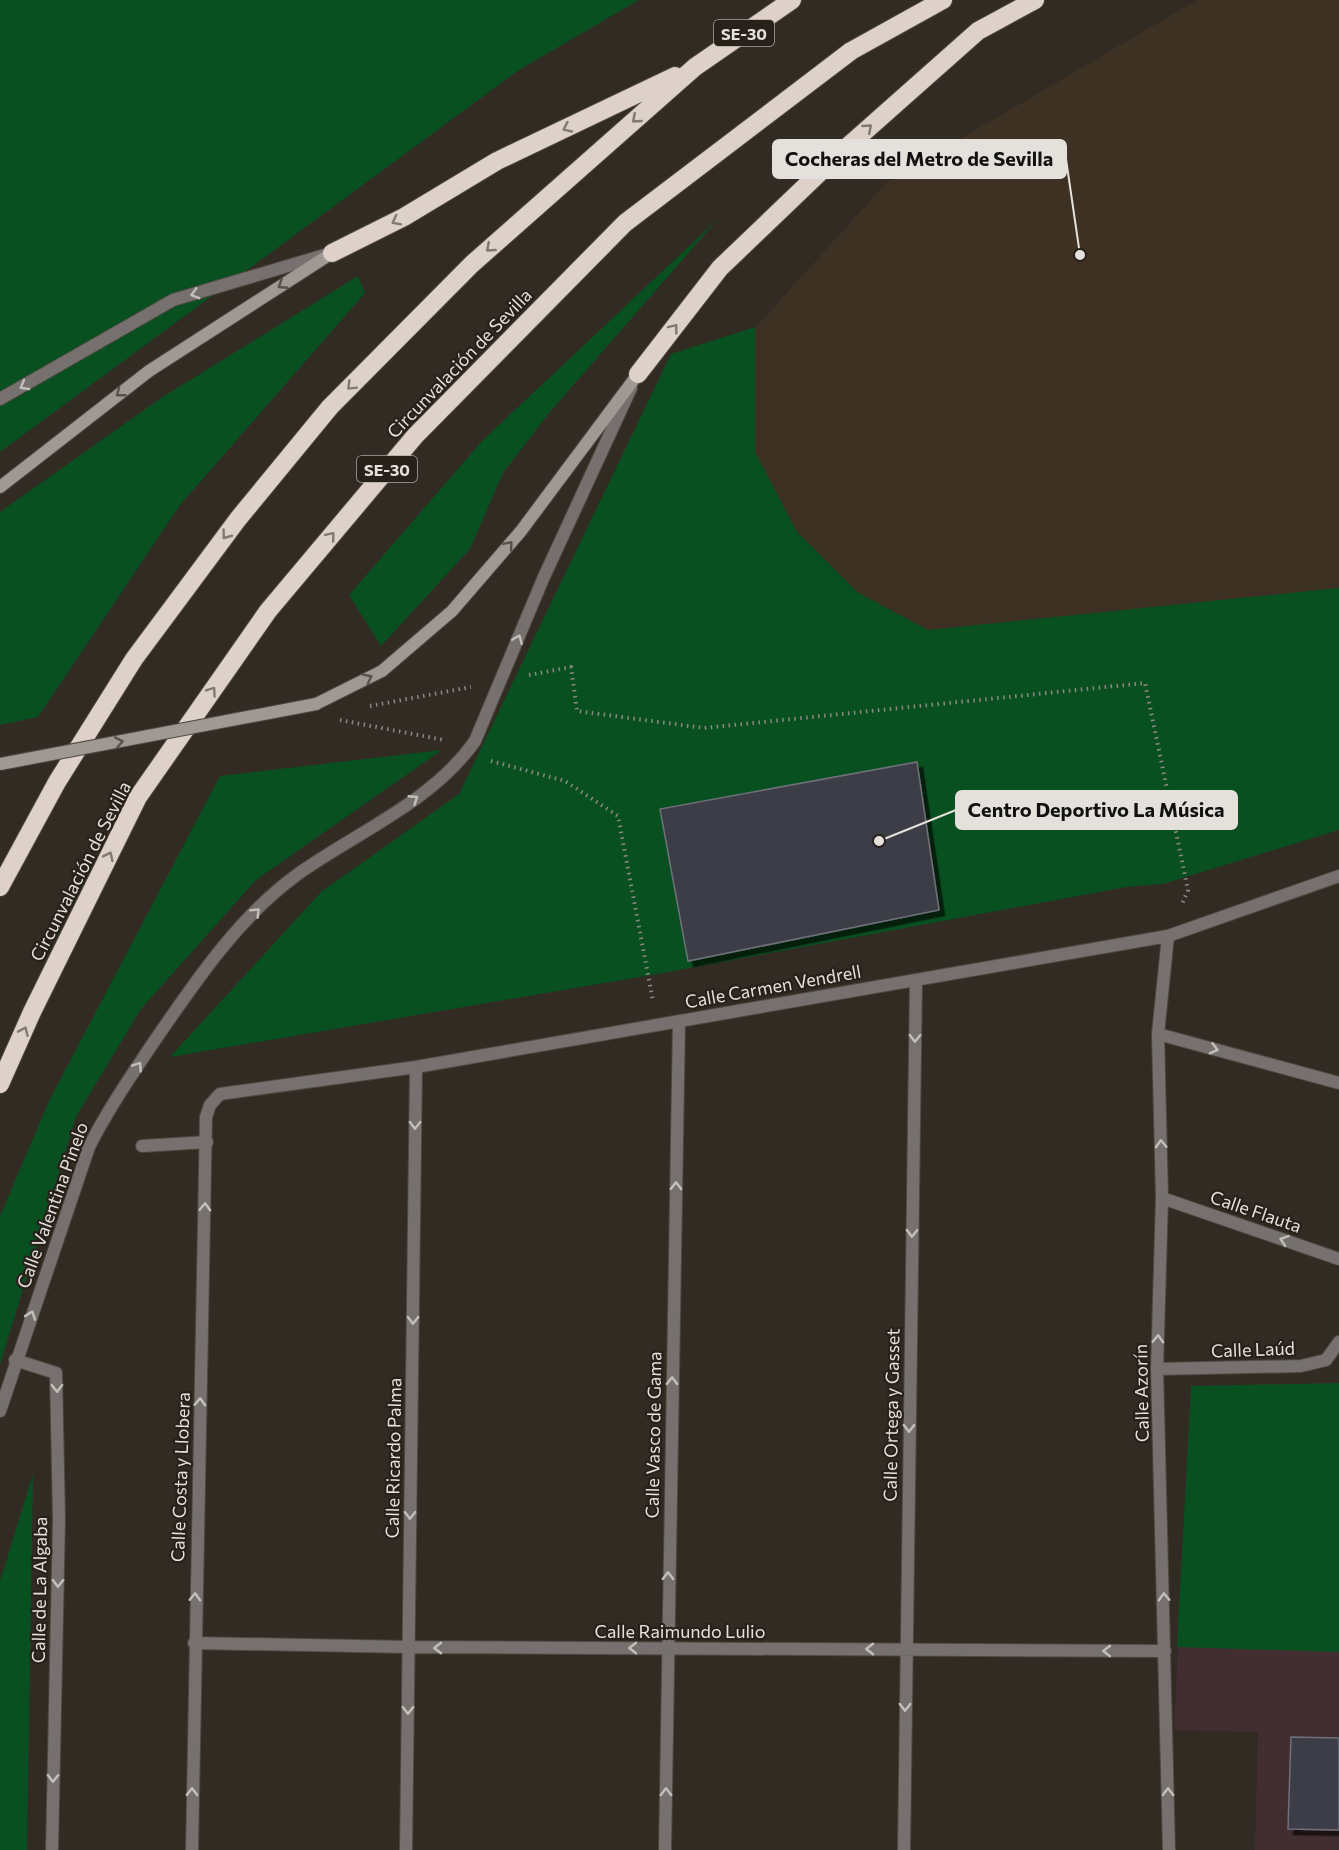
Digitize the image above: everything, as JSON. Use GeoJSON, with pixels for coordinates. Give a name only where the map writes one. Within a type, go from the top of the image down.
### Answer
{"type":"FeatureCollection","features":[{"type":"Feature","properties":{"kind":"highway","name":"SE-30"},"geometry":{"type":"LineString","coordinates":[[0,887],[57,782],[135,659],[238,519],[330,407],[472,264],[695,67],[792,0]]}},
{"type":"Feature","properties":{"kind":"highway","name":"Circunvalación de Sevilla"},"geometry":{"type":"LineString","coordinates":[[0,1084],[32,1012],[138,797],[268,611],[416,436],[625,223],[851,51],[943,0]]}},
{"type":"Feature","properties":{"kind":"highway"},"geometry":{"type":"LineString","coordinates":[[638,374],[720,268],[837,156],[978,32],[1035,0]]}},
{"type":"Feature","properties":{"kind":"highway"},"geometry":{"type":"LineString","coordinates":[[332,253],[404,218],[497,161],[695,67]]}},
{"type":"Feature","properties":{"kind":"main road"},"geometry":{"type":"LineString","coordinates":[[0,487],[149,371],[332,253]]}},
{"type":"Feature","properties":{"kind":"main road"},"geometry":{"type":"LineString","coordinates":[[0,764],[316,704],[382,671],[452,611],[521,531],[638,374]]}},
{"type":"Feature","properties":{"kind":"street"},"geometry":{"type":"LineString","coordinates":[[0,399],[173,300],[332,253]]}},
{"type":"Feature","properties":{"kind":"street","name":"Calle Valentina Pinelo"},"geometry":{"type":"LineString","coordinates":[[0,1411],[15,1360],[89,1147],[105,1115],[182,1000],[255,912],[297,875],[420,795],[460,763],[475,741],[543,579],[638,374]]}},
{"type":"Feature","properties":{"kind":"street","name":"Calle Carmen Vendrell"},"geometry":{"type":"LineString","coordinates":[[210,1105],[220,1094],[416,1067],[1168,936],[1339,876]]}},
{"type":"Feature","properties":{"kind":"street","name":"Calle Azorín"},"geometry":{"type":"LineString","coordinates":[[1168,936],[1158,1034],[1162,1198],[1157,1369],[1169,1850]]}},
{"type":"Feature","properties":{"kind":"street","name":"Calle Ortega y Gasset"},"geometry":{"type":"LineString","coordinates":[[904,1850],[916,980]]}},
{"type":"Feature","properties":{"kind":"street","name":"Calle Vasco de Gama"},"geometry":{"type":"LineString","coordinates":[[665,1850],[679,1021]]}},
{"type":"Feature","properties":{"kind":"street"},"geometry":{"type":"LineString","coordinates":[[1158,1034],[1339,1083]]}},
{"type":"Feature","properties":{"kind":"street","name":"Calle Ricardo Palma"},"geometry":{"type":"LineString","coordinates":[[406,1850],[416,1067]]}},
{"type":"Feature","properties":{"kind":"street","name":"Calle Costa y Llobera"},"geometry":{"type":"LineString","coordinates":[[192,1850],[194,1643],[206,1117],[210,1105]]}},
{"type":"Feature","properties":{"kind":"street"},"geometry":{"type":"LineString","coordinates":[[142,1146],[207,1142]]}},
{"type":"Feature","properties":{"kind":"street","name":"Calle Flauta"},"geometry":{"type":"LineString","coordinates":[[1162,1198],[1339,1259]]}},
{"type":"Feature","properties":{"kind":"street","name":"Calle Laúd"},"geometry":{"type":"LineString","coordinates":[[1157,1369],[1302,1366],[1326,1360],[1339,1341]]}},
{"type":"Feature","properties":{"kind":"street","name":"Calle de La Algaba"},"geometry":{"type":"LineString","coordinates":[[15,1360],[56,1373],[59,1519],[52,1850]]}},
{"type":"Feature","properties":{"kind":"street","name":"Calle Raimundo Lulio"},"geometry":{"type":"LineString","coordinates":[[194,1643],[409,1647],[1165,1651]]}},
{"type":"Feature","properties":{"kind":"path"},"geometry":{"type":"LineString","coordinates":[[525,676],[571,667],[577,711],[704,728],[1145,683],[1168,782],[1188,890],[1168,936]]}},
{"type":"Feature","properties":{"kind":"path"},"geometry":{"type":"LineString","coordinates":[[365,707],[480,685]]}},
{"type":"Feature","properties":{"kind":"path"},"geometry":{"type":"LineString","coordinates":[[330,718],[450,741]]}},
{"type":"Feature","properties":{"kind":"path"},"geometry":{"type":"LineString","coordinates":[[488,760],[565,781],[618,816],[658,1025]]}},
{"type":"Feature","properties":{"kind":"shaded area"},"geometry":{"type":"Polygon","coordinates":[[[1197,0],[1339,0],[1339,588],[928,630],[857,592],[797,532],[755,452],[755,328],[887,182],[1197,0]]]}},
{"type":"Feature","properties":{"kind":"shaded area"},"geometry":{"type":"Polygon","coordinates":[[[1339,1383],[1339,1850],[1255,1850],[1258,1732],[1174,1730],[1191,1386],[1339,1383]]]}},
{"type":"Feature","properties":{"kind":"green space"},"geometry":{"type":"Polygon","coordinates":[[[0,0],[639,0],[519,70],[0,452],[0,0]]]}},
{"type":"Feature","properties":{"kind":"green space"},"geometry":{"type":"Polygon","coordinates":[[[718,219],[549,413],[503,473],[470,549],[381,646],[349,595],[483,440],[718,219]]]}},
{"type":"Feature","properties":{"kind":"green space"},"geometry":{"type":"Polygon","coordinates":[[[358,276],[365,293],[180,505],[38,717],[0,725],[0,512],[161,398],[358,276]]]}},
{"type":"Feature","properties":{"kind":"green space"},"geometry":{"type":"Polygon","coordinates":[[[755,327],[755,452],[797,532],[857,592],[928,630],[1339,588],[1339,830],[1163,884],[1126,887],[663,973],[170,1057],[321,892],[459,794],[671,354],[755,327]]]}},
{"type":"Feature","properties":{"kind":"green space"},"geometry":{"type":"Polygon","coordinates":[[[442,750],[256,880],[141,1009],[76,1117],[0,1364],[0,1216],[50,1099],[220,776],[442,750]]]}},
{"type":"Feature","properties":{"kind":"green space"},"geometry":{"type":"Polygon","coordinates":[[[1339,1383],[1339,1652],[1177,1647],[1191,1386],[1339,1383]]]}},
{"type":"Feature","properties":{"kind":"green space"},"geometry":{"type":"Polygon","coordinates":[[[33,1474],[27,1850],[0,1850],[0,1581],[33,1474]]]}},
{"type":"Feature","properties":{"kind":"building"},"geometry":{"type":"Polygon","coordinates":[[[917,762],[939,910],[688,961],[660,809],[917,762]]]}},
{"type":"Feature","properties":{"kind":"building"},"geometry":{"type":"Polygon","coordinates":[[[1291,1737],[1339,1738],[1339,1830],[1288,1829],[1291,1737]]]}},
{"type":"Feature","properties":{"kind":"place","name":"Cocheras del Metro de Sevilla"},"geometry":{"type":"Point","coordinates":[1080,255]}},
{"type":"Feature","properties":{"kind":"place","name":"Centro Deportivo La Música"},"geometry":{"type":"Point","coordinates":[879,841]}}]}
